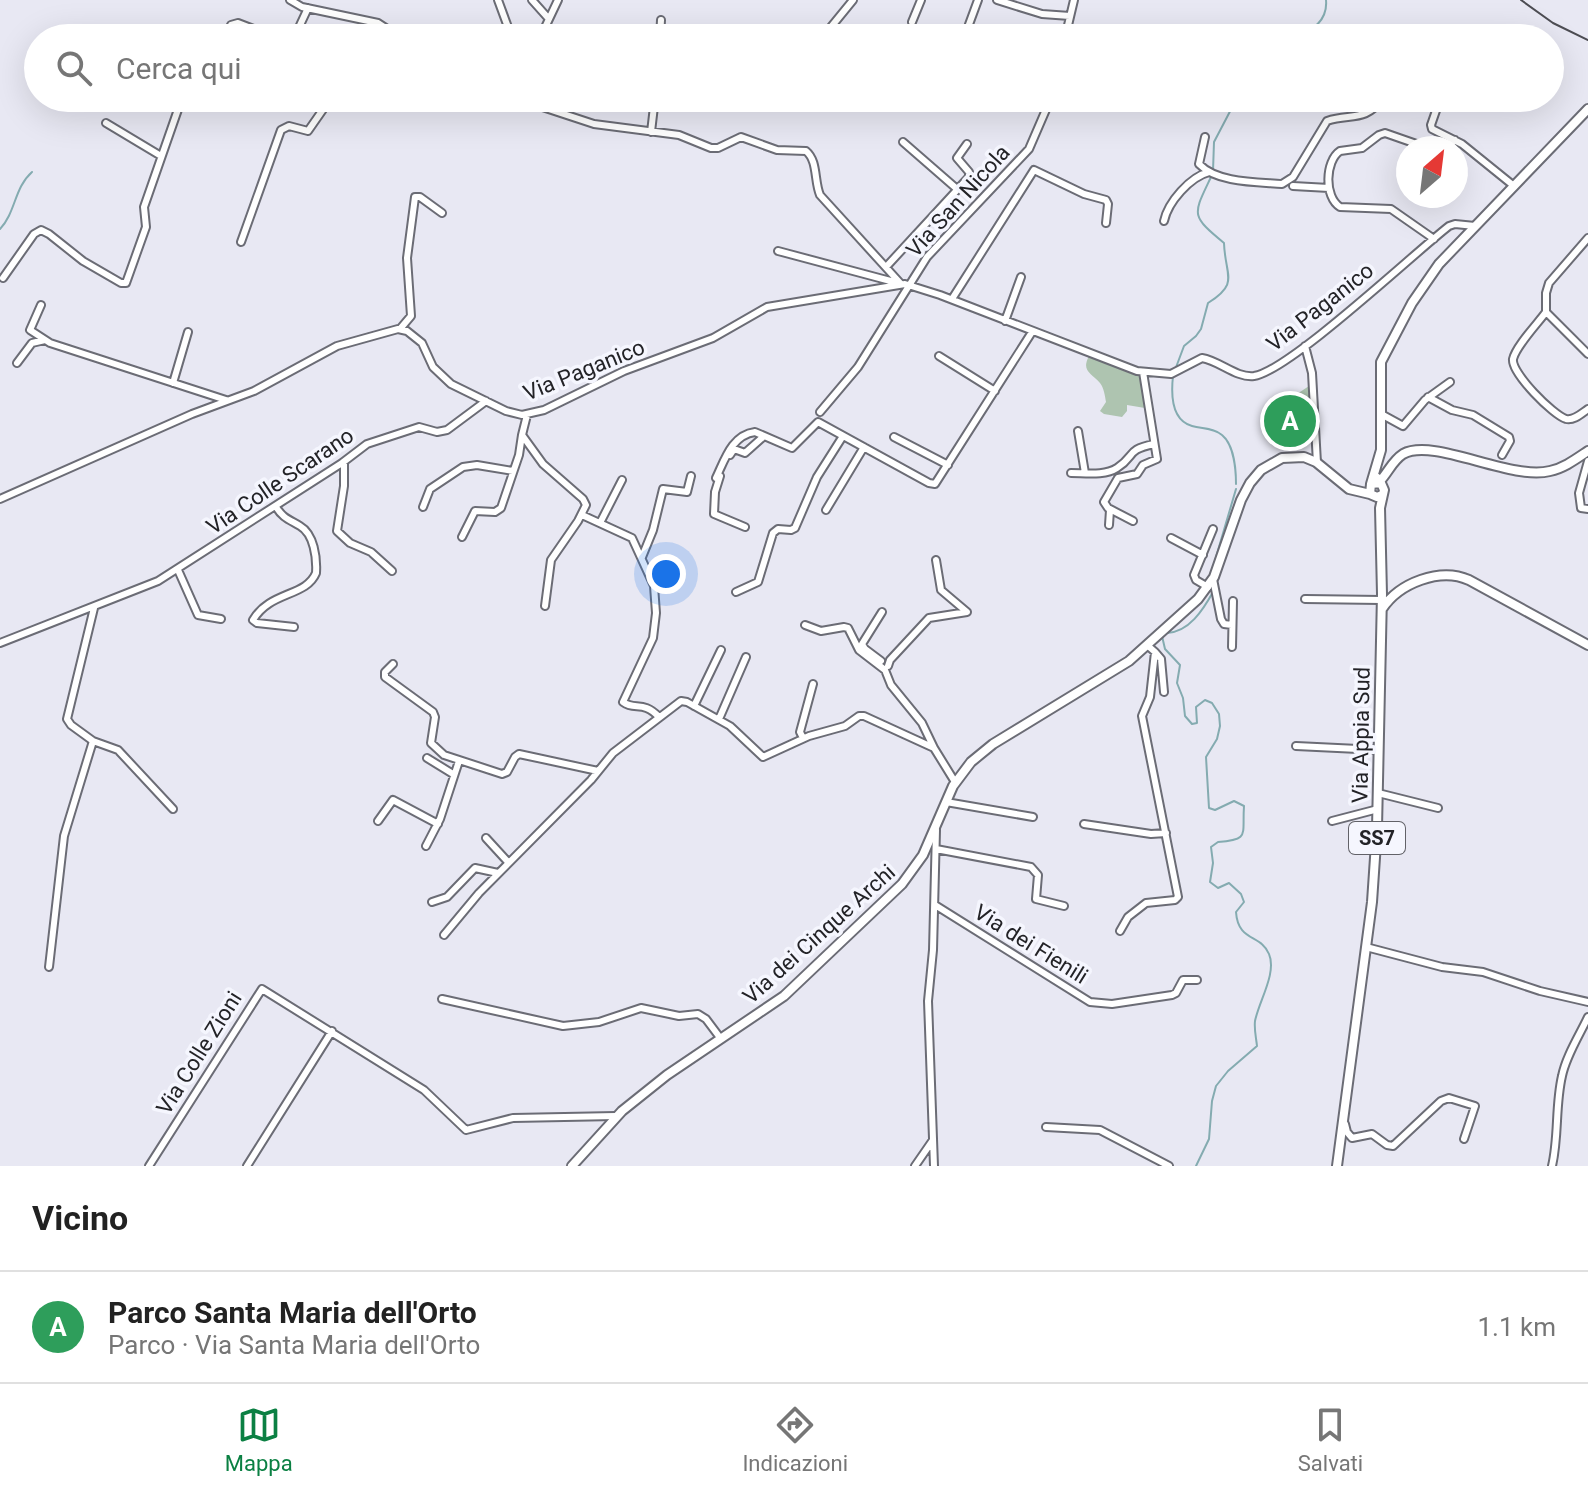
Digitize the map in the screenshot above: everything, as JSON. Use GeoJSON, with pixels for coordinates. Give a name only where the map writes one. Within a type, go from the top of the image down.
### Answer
{"type":"FeatureCollection","features":[{"type":"Feature","properties":{"kind":"main road"},"geometry":{"type":"LineString","coordinates":[[1390,468],[1382,462],[1380,454],[1380,366],[1385,352],[1433,272],[1588,109]]}},
{"type":"Feature","properties":{"kind":"main road"},"geometry":{"type":"LineString","coordinates":[[1376,489],[1390,468],[1407,453],[1429,451],[1539,473],[1562,467],[1588,451]]}},
{"type":"Feature","properties":{"kind":"main road"},"geometry":{"type":"LineString","coordinates":[[1376,489],[1375,469],[1380,454]]}},
{"type":"Feature","properties":{"kind":"main road","name":"Via dei Cinque Archi"},"geometry":{"type":"LineString","coordinates":[[572,1166],[616,1116],[663,1077],[784,996],[902,884],[922,857],[955,782],[968,764],[986,749],[1126,663],[1211,583],[1241,500],[1256,475],[1272,463],[1291,456],[1304,457],[1317,463]]}},
{"type":"Feature","properties":{"kind":"main road"},"geometry":{"type":"LineString","coordinates":[[1317,463],[1353,490],[1376,489]]}},
{"type":"Feature","properties":{"kind":"main road","name":"Via Appia Sud"},"geometry":{"type":"LineString","coordinates":[[1337,1166],[1372,902],[1378,809],[1382,578],[1380,508],[1376,489]]}},
{"type":"Feature","properties":{"kind":"main road"},"geometry":{"type":"LineString","coordinates":[[1381,601],[1437,575],[1458,575],[1588,645]]}},
{"type":"Feature","properties":{"kind":"main road"},"geometry":{"type":"LineString","coordinates":[[1382,578],[1389,588],[1399,591]]}},
{"type":"Feature","properties":{"kind":"main road"},"geometry":{"type":"LineString","coordinates":[[1381,601],[1399,591]]}},
{"type":"Feature","properties":{"kind":"street"},"geometry":{"type":"LineString","coordinates":[[290,0],[308,8],[379,24]]}},
{"type":"Feature","properties":{"kind":"street"},"geometry":{"type":"LineString","coordinates":[[498,0],[507,24]]}},
{"type":"Feature","properties":{"kind":"street"},"geometry":{"type":"LineString","coordinates":[[532,0],[549,19]]}},
{"type":"Feature","properties":{"kind":"street"},"geometry":{"type":"LineString","coordinates":[[547,24],[558,0]]}},
{"type":"Feature","properties":{"kind":"street"},"geometry":{"type":"LineString","coordinates":[[833,24],[853,0]]}},
{"type":"Feature","properties":{"kind":"street"},"geometry":{"type":"LineString","coordinates":[[912,22],[921,0]]}},
{"type":"Feature","properties":{"kind":"street"},"geometry":{"type":"LineString","coordinates":[[969,24],[978,0]]}},
{"type":"Feature","properties":{"kind":"street"},"geometry":{"type":"LineString","coordinates":[[997,0],[1042,14],[1070,16]]}},
{"type":"Feature","properties":{"kind":"street"},"geometry":{"type":"LineString","coordinates":[[1068,24],[1074,0]]}},
{"type":"Feature","properties":{"kind":"street"},"geometry":{"type":"LineString","coordinates":[[301,24],[308,8]]}},
{"type":"Feature","properties":{"kind":"street"},"geometry":{"type":"LineString","coordinates":[[661,20],[661,24]]}},
{"type":"Feature","properties":{"kind":"street"},"geometry":{"type":"LineString","coordinates":[[3,278],[33,235],[42,230],[85,262],[120,283],[126,283],[146,227],[143,208],[177,112]]}},
{"type":"Feature","properties":{"kind":"street"},"geometry":{"type":"LineString","coordinates":[[241,242],[281,131],[289,126],[308,131],[321,112]]}},
{"type":"Feature","properties":{"kind":"street"},"geometry":{"type":"LineString","coordinates":[[558,112],[594,124],[682,135],[713,149],[742,137],[777,150],[808,152],[820,195],[901,284]]}},
{"type":"Feature","properties":{"kind":"street"},"geometry":{"type":"LineString","coordinates":[[651,132],[653,112]]}},
{"type":"Feature","properties":{"kind":"street","name":"Via San Nicola"},"geometry":{"type":"LineString","coordinates":[[912,284],[929,255],[1027,151],[1046,112]]}},
{"type":"Feature","properties":{"kind":"street"},"geometry":{"type":"LineString","coordinates":[[1205,137],[1199,164],[1209,172],[1241,182],[1257,180],[1285,184],[1293,177],[1327,121],[1358,117],[1368,112]]}},
{"type":"Feature","properties":{"kind":"street"},"geometry":{"type":"LineString","coordinates":[[1436,112],[1432,128],[1447,136]]}},
{"type":"Feature","properties":{"kind":"street"},"geometry":{"type":"LineString","coordinates":[[106,123],[161,156]]}},
{"type":"Feature","properties":{"kind":"street"},"geometry":{"type":"LineString","coordinates":[[1396,137],[1384,133],[1362,148],[1341,150],[1332,159],[1330,198],[1336,205],[1391,209],[1434,239]]}},
{"type":"Feature","properties":{"kind":"street"},"geometry":{"type":"LineString","coordinates":[[903,142],[957,189]]}},
{"type":"Feature","properties":{"kind":"street"},"geometry":{"type":"LineString","coordinates":[[886,267],[969,175],[957,158],[967,144]]}},
{"type":"Feature","properties":{"kind":"street"},"geometry":{"type":"LineString","coordinates":[[1468,150],[1514,186]]}},
{"type":"Feature","properties":{"kind":"street"},"geometry":{"type":"LineString","coordinates":[[952,299],[1034,170],[1084,194],[1106,200],[1106,223]]}},
{"type":"Feature","properties":{"kind":"street"},"geometry":{"type":"LineString","coordinates":[[1164,221],[1188,184],[1209,172]]}},
{"type":"Feature","properties":{"kind":"street"},"geometry":{"type":"LineString","coordinates":[[1293,186],[1329,188]]}},
{"type":"Feature","properties":{"kind":"street"},"geometry":{"type":"LineString","coordinates":[[0,499],[226,400],[254,391],[340,345],[400,329],[411,316],[407,258],[414,198],[420,197],[442,213]]}},
{"type":"Feature","properties":{"kind":"street","name":"Via Paganico"},"geometry":{"type":"LineString","coordinates":[[400,329],[424,345],[433,367],[446,381],[513,413],[527,415],[544,410],[629,369],[713,338],[767,307],[901,284],[912,284],[1143,372],[1167,374],[1204,358],[1241,374],[1255,375],[1277,366],[1305,346],[1454,224],[1475,226]]}},
{"type":"Feature","properties":{"kind":"street"},"geometry":{"type":"LineString","coordinates":[[1588,238],[1549,283],[1546,312],[1513,359],[1514,368],[1526,385],[1563,418],[1572,419],[1588,409]]}},
{"type":"Feature","properties":{"kind":"street","name":"Via Paganico"},"geometry":{"type":"LineString","coordinates":[[778,251],[901,284]]}},
{"type":"Feature","properties":{"kind":"street"},"geometry":{"type":"LineString","coordinates":[[1005,321],[1021,277]]}},
{"type":"Feature","properties":{"kind":"street"},"geometry":{"type":"LineString","coordinates":[[820,412],[854,373],[912,284]]}},
{"type":"Feature","properties":{"kind":"street"},"geometry":{"type":"LineString","coordinates":[[41,305],[30,329],[45,340],[226,400]]}},
{"type":"Feature","properties":{"kind":"street"},"geometry":{"type":"LineString","coordinates":[[1546,312],[1588,354]]}},
{"type":"Feature","properties":{"kind":"street"},"geometry":{"type":"LineString","coordinates":[[173,383],[188,332]]}},
{"type":"Feature","properties":{"kind":"street"},"geometry":{"type":"LineString","coordinates":[[716,478],[734,443],[751,432],[792,448],[818,422],[931,484],[937,482],[1032,332]]}},
{"type":"Feature","properties":{"kind":"street"},"geometry":{"type":"LineString","coordinates":[[17,363],[32,343],[45,340]]}},
{"type":"Feature","properties":{"kind":"street"},"geometry":{"type":"LineString","coordinates":[[1305,346],[1312,369],[1317,463]]}},
{"type":"Feature","properties":{"kind":"street"},"geometry":{"type":"LineString","coordinates":[[939,356],[995,391]]}},
{"type":"Feature","properties":{"kind":"street"},"geometry":{"type":"LineString","coordinates":[[1133,521],[1110,510],[1104,500],[1115,481],[1137,474],[1143,465],[1155,461],[1143,372]]}},
{"type":"Feature","properties":{"kind":"street"},"geometry":{"type":"LineString","coordinates":[[1381,414],[1402,427],[1428,397],[1450,382]]}},
{"type":"Feature","properties":{"kind":"street"},"geometry":{"type":"LineString","coordinates":[[1428,397],[1456,412],[1472,415],[1509,437],[1502,455]]}},
{"type":"Feature","properties":{"kind":"street","name":"Via Colle Scarano"},"geometry":{"type":"LineString","coordinates":[[0,643],[140,590],[178,570],[276,507],[367,444],[417,428],[425,427],[438,432],[447,430],[486,401]]}},
{"type":"Feature","properties":{"kind":"street"},"geometry":{"type":"LineString","coordinates":[[462,537],[475,511],[500,510],[519,455],[527,415]]}},
{"type":"Feature","properties":{"kind":"street"},"geometry":{"type":"LineString","coordinates":[[1078,431],[1085,473]]}},
{"type":"Feature","properties":{"kind":"street"},"geometry":{"type":"LineString","coordinates":[[522,435],[543,464],[586,505],[551,560],[545,606]]}},
{"type":"Feature","properties":{"kind":"street"},"geometry":{"type":"LineString","coordinates":[[736,592],[759,582],[773,534],[778,529],[795,528],[817,477],[843,436]]}},
{"type":"Feature","properties":{"kind":"street"},"geometry":{"type":"LineString","coordinates":[[745,527],[715,515],[716,487],[732,450],[745,453],[763,437]]}},
{"type":"Feature","properties":{"kind":"street"},"geometry":{"type":"LineString","coordinates":[[894,437],[948,465]]}},
{"type":"Feature","properties":{"kind":"street"},"geometry":{"type":"LineString","coordinates":[[1071,473],[1113,471],[1135,449],[1154,444]]}},
{"type":"Feature","properties":{"kind":"street"},"geometry":{"type":"LineString","coordinates":[[826,510],[864,447]]}},
{"type":"Feature","properties":{"kind":"street"},"geometry":{"type":"LineString","coordinates":[[1588,461],[1579,496],[1581,508],[1588,509]]}},
{"type":"Feature","properties":{"kind":"street"},"geometry":{"type":"LineString","coordinates":[[344,462],[344,486],[337,531],[349,542],[372,553],[392,571]]}},
{"type":"Feature","properties":{"kind":"street"},"geometry":{"type":"LineString","coordinates":[[423,507],[430,489],[465,466],[484,465],[513,471]]}},
{"type":"Feature","properties":{"kind":"street"},"geometry":{"type":"LineString","coordinates":[[642,557],[653,530],[662,490],[666,487],[687,492],[691,476]]}},
{"type":"Feature","properties":{"kind":"street"},"geometry":{"type":"LineString","coordinates":[[600,523],[622,480]]}},
{"type":"Feature","properties":{"kind":"street"},"geometry":{"type":"LineString","coordinates":[[276,507],[284,519],[301,526],[308,533],[315,555],[316,573],[309,584],[272,600],[253,620],[294,627]]}},
{"type":"Feature","properties":{"kind":"street"},"geometry":{"type":"LineString","coordinates":[[1109,525],[1110,510]]}},
{"type":"Feature","properties":{"kind":"street"},"geometry":{"type":"LineString","coordinates":[[582,515],[629,536],[654,586],[656,622],[650,647],[623,701],[627,705],[647,707],[659,717]]}},
{"type":"Feature","properties":{"kind":"street"},"geometry":{"type":"LineString","coordinates":[[1213,529],[1194,576],[1211,583],[1223,624],[1232,625]]}},
{"type":"Feature","properties":{"kind":"street"},"geometry":{"type":"LineString","coordinates":[[1171,538],[1203,555]]}},
{"type":"Feature","properties":{"kind":"street"},"geometry":{"type":"LineString","coordinates":[[894,688],[888,666],[890,660],[929,618],[967,612],[941,590],[936,560]]}},
{"type":"Feature","properties":{"kind":"street"},"geometry":{"type":"LineString","coordinates":[[178,570],[198,615],[221,619]]}},
{"type":"Feature","properties":{"kind":"street"},"geometry":{"type":"LineString","coordinates":[[1305,599],[1381,601]]}},
{"type":"Feature","properties":{"kind":"street"},"geometry":{"type":"LineString","coordinates":[[1232,647],[1233,601]]}},
{"type":"Feature","properties":{"kind":"street"},"geometry":{"type":"LineString","coordinates":[[94,608],[67,719],[93,741],[118,749],[173,809]]}},
{"type":"Feature","properties":{"kind":"street"},"geometry":{"type":"LineString","coordinates":[[882,612],[862,644],[888,666]]}},
{"type":"Feature","properties":{"kind":"street"},"geometry":{"type":"LineString","coordinates":[[1220,612],[1233,614]]}},
{"type":"Feature","properties":{"kind":"street"},"geometry":{"type":"LineString","coordinates":[[805,625],[821,631],[847,628],[860,651],[884,669],[894,688],[921,720],[955,782]]}},
{"type":"Feature","properties":{"kind":"street"},"geometry":{"type":"LineString","coordinates":[[1147,645],[1161,658],[1164,692]]}},
{"type":"Feature","properties":{"kind":"street"},"geometry":{"type":"LineString","coordinates":[[694,706],[721,650]]}},
{"type":"Feature","properties":{"kind":"street"},"geometry":{"type":"LineString","coordinates":[[1120,931],[1129,916],[1147,902],[1178,899],[1142,716],[1150,697],[1155,652]]}},
{"type":"Feature","properties":{"kind":"street"},"geometry":{"type":"LineString","coordinates":[[719,719],[746,657]]}},
{"type":"Feature","properties":{"kind":"street"},"geometry":{"type":"LineString","coordinates":[[393,664],[385,677],[433,711],[432,745],[442,753],[503,774],[519,754],[598,771]]}},
{"type":"Feature","properties":{"kind":"street"},"geometry":{"type":"LineString","coordinates":[[803,738],[800,732],[813,684]]}},
{"type":"Feature","properties":{"kind":"street"},"geometry":{"type":"LineString","coordinates":[[444,935],[508,862],[615,751],[681,701],[719,719],[750,742],[762,757],[803,738],[845,726],[862,716],[934,748]]}},
{"type":"Feature","properties":{"kind":"street"},"geometry":{"type":"LineString","coordinates":[[49,967],[63,840],[93,741]]}},
{"type":"Feature","properties":{"kind":"street"},"geometry":{"type":"LineString","coordinates":[[1296,746],[1379,750]]}},
{"type":"Feature","properties":{"kind":"street"},"geometry":{"type":"LineString","coordinates":[[427,758],[453,774]]}},
{"type":"Feature","properties":{"kind":"street"},"geometry":{"type":"LineString","coordinates":[[426,846],[438,824],[459,761]]}},
{"type":"Feature","properties":{"kind":"street"},"geometry":{"type":"LineString","coordinates":[[1378,793],[1438,808]]}},
{"type":"Feature","properties":{"kind":"street"},"geometry":{"type":"LineString","coordinates":[[378,821],[393,800],[438,824]]}},
{"type":"Feature","properties":{"kind":"street"},"geometry":{"type":"LineString","coordinates":[[946,802],[1033,817]]}},
{"type":"Feature","properties":{"kind":"street"},"geometry":{"type":"LineString","coordinates":[[1332,821],[1378,809]]}},
{"type":"Feature","properties":{"kind":"street"},"geometry":{"type":"LineString","coordinates":[[1084,824],[1151,834],[1166,833]]}},
{"type":"Feature","properties":{"kind":"street"},"geometry":{"type":"LineString","coordinates":[[934,1166],[928,1001],[935,905],[936,825]]}},
{"type":"Feature","properties":{"kind":"street"},"geometry":{"type":"LineString","coordinates":[[486,838],[508,862]]}},
{"type":"Feature","properties":{"kind":"street"},"geometry":{"type":"LineString","coordinates":[[936,849],[1031,867],[1038,874],[1036,899],[1064,906]]}},
{"type":"Feature","properties":{"kind":"street"},"geometry":{"type":"LineString","coordinates":[[432,902],[447,897],[474,868],[498,873]]}},
{"type":"Feature","properties":{"kind":"street","name":"Via dei Fienili"},"geometry":{"type":"LineString","coordinates":[[935,905],[1092,1003],[1172,995],[1183,980],[1197,980]]}},
{"type":"Feature","properties":{"kind":"street"},"geometry":{"type":"LineString","coordinates":[[1366,947],[1445,968],[1485,972],[1540,991],[1588,1002]]}},
{"type":"Feature","properties":{"kind":"street","name":"Via Colle Zioni"},"geometry":{"type":"LineString","coordinates":[[149,1166],[260,990],[265,989],[427,1092],[466,1130],[513,1118],[616,1116]]}},
{"type":"Feature","properties":{"kind":"street"},"geometry":{"type":"LineString","coordinates":[[442,999],[563,1026],[599,1022],[643,1008],[679,1016],[700,1015],[721,1039]]}},
{"type":"Feature","properties":{"kind":"street"},"geometry":{"type":"LineString","coordinates":[[1552,1166],[1561,1076],[1588,1017]]}},
{"type":"Feature","properties":{"kind":"street"},"geometry":{"type":"LineString","coordinates":[[247,1166],[332,1031]]}},
{"type":"Feature","properties":{"kind":"street"},"geometry":{"type":"LineString","coordinates":[[1344,1109],[1346,1131],[1351,1137],[1373,1135],[1391,1146],[1448,1098],[1472,1104],[1475,1108],[1464,1139]]}},
{"type":"Feature","properties":{"kind":"street"},"geometry":{"type":"LineString","coordinates":[[1046,1127],[1100,1130],[1169,1166]]}},
{"type":"Feature","properties":{"kind":"street"},"geometry":{"type":"LineString","coordinates":[[915,1166],[933,1140]]}},
{"type":"Feature","properties":{"kind":"green space"},"geometry":{"type":"Polygon","coordinates":[[[1089,356],[1141,374],[1145,408],[1127,405],[1122,417],[1100,411],[1106,402],[1105,395],[1100,383],[1087,368],[1089,356]]]}},
{"type":"Feature","properties":{"kind":"green space"},"geometry":{"type":"Polygon","coordinates":[[[1309,386],[1315,441],[1289,448],[1264,416],[1309,386]]]}},
{"type":"Feature","properties":{"kind":"waterway"},"geometry":{"type":"LineString","coordinates":[[1318,24],[1324,14],[1326,0]]}},
{"type":"Feature","properties":{"kind":"waterway"},"geometry":{"type":"LineString","coordinates":[[1213,171],[1214,142],[1230,112]]}},
{"type":"Feature","properties":{"kind":"waterway"},"geometry":{"type":"LineString","coordinates":[[0,229],[32,172]]}},
{"type":"Feature","properties":{"kind":"waterway"},"geometry":{"type":"LineString","coordinates":[[1175,370],[1184,346],[1201,329],[1208,303],[1227,284],[1224,243],[1205,226],[1198,214],[1211,177]]}},
{"type":"Feature","properties":{"kind":"waterway"},"geometry":{"type":"LineString","coordinates":[[1173,376],[1176,412],[1185,423],[1215,431],[1226,439],[1234,458],[1236,484]]}},
{"type":"Feature","properties":{"kind":"waterway"},"geometry":{"type":"LineString","coordinates":[[1214,564],[1236,489]]}},
{"type":"Feature","properties":{"kind":"waterway"},"geometry":{"type":"LineString","coordinates":[[1167,633],[1189,624],[1213,592]]}},
{"type":"Feature","properties":{"kind":"waterway"},"geometry":{"type":"LineString","coordinates":[[1162,636],[1165,649],[1180,665],[1177,683],[1185,716],[1192,724],[1197,723],[1196,707],[1205,700],[1212,703],[1219,714],[1217,739],[1206,757],[1209,808],[1215,810],[1234,801],[1244,806],[1240,837],[1218,842],[1211,847],[1213,863],[1210,882],[1218,888],[1229,883],[1241,894],[1244,902],[1236,912],[1238,922],[1245,933],[1261,943],[1271,962],[1255,1021],[1257,1046],[1216,1086],[1209,1139],[1196,1166]]}},
{"type":"Feature","properties":{"kind":"railway"},"geometry":{"type":"LineString","coordinates":[[1521,0],[1555,24]]}},
{"type":"Feature","properties":{"kind":"railway"},"geometry":{"type":"LineString","coordinates":[[1564,28],[1588,40]]}},
{"type":"Feature","properties":{"kind":"place","name":"Parco Santa Maria dell'Orto"},"geometry":{"type":"Point","coordinates":[1290,421]}}]}
